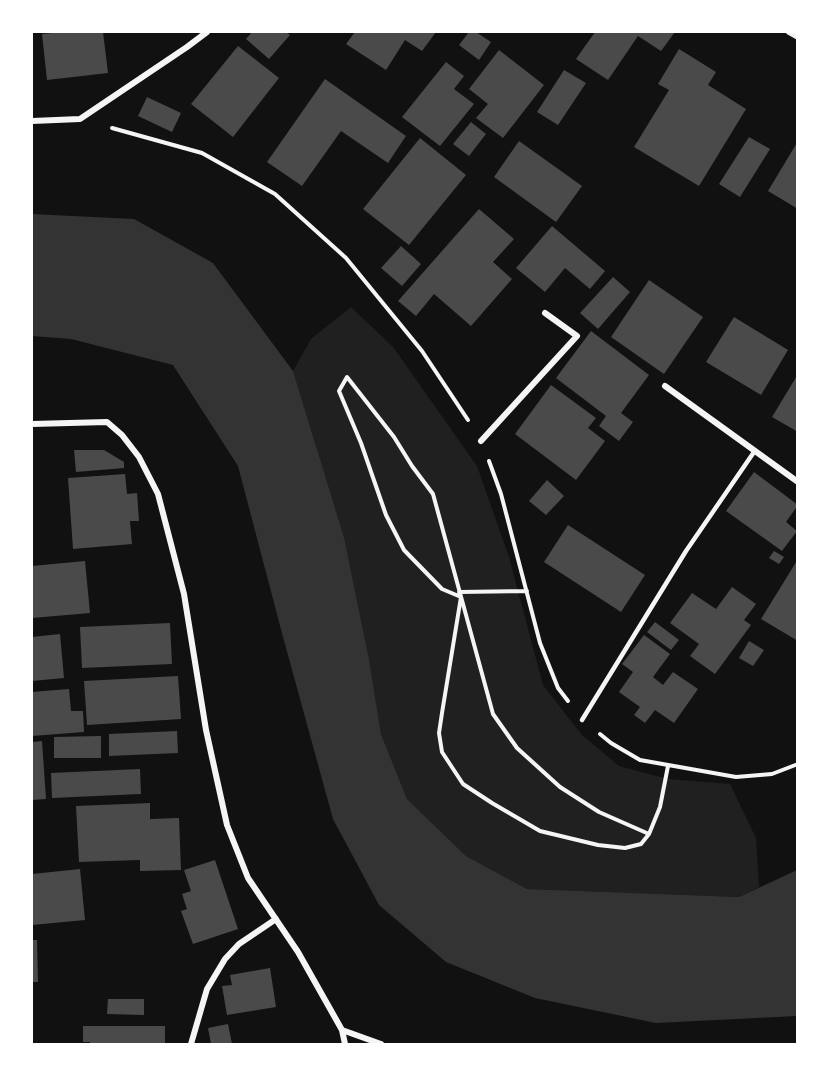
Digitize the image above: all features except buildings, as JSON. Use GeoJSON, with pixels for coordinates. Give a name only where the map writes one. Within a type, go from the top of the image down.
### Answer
{"type":"FeatureCollection","features":[{"type":"Feature","properties":{"kind":"street"},"geometry":{"type":"LineString","coordinates":[[32,121],[80,119],[207,32]]}},
{"type":"Feature","properties":{"kind":"street"},"geometry":{"type":"LineString","coordinates":[[789,32],[798,38]]}},
{"type":"Feature","properties":{"kind":"street"},"geometry":{"type":"LineString","coordinates":[[482,441],[577,336],[545,313]]}},
{"type":"Feature","properties":{"kind":"street"},"geometry":{"type":"LineString","coordinates":[[665,386],[798,482]]}},
{"type":"Feature","properties":{"kind":"street"},"geometry":{"type":"LineString","coordinates":[[32,424],[106,422],[122,435],[139,457],[158,494],[184,594],[206,730],[227,825],[248,879],[298,952],[342,1030],[345,1044]]}},
{"type":"Feature","properties":{"kind":"street"},"geometry":{"type":"LineString","coordinates":[[191,1044],[207,988],[225,959],[239,944],[276,919]]}},
{"type":"Feature","properties":{"kind":"street"},"geometry":{"type":"LineString","coordinates":[[342,1030],[381,1044]]}},
{"type":"Feature","properties":{"kind":"lane"},"geometry":{"type":"LineString","coordinates":[[582,720],[686,551],[754,452]]}},
{"type":"Feature","properties":{"kind":"path"},"geometry":{"type":"LineString","coordinates":[[80,119],[202,153],[274,194],[346,258],[422,351],[482,441],[501,494],[540,643],[558,688],[582,720],[611,743],[640,760],[668,766],[735,777],[772,774],[798,764]]}},
{"type":"Feature","properties":{"kind":"path"},"geometry":{"type":"LineString","coordinates":[[461,597],[441,589],[404,550],[386,515],[339,391],[347,377],[394,437],[433,494],[493,714],[517,748],[560,787],[599,812],[649,834]]}},
{"type":"Feature","properties":{"kind":"path"},"geometry":{"type":"LineString","coordinates":[[459,592],[527,591]]}},
{"type":"Feature","properties":{"kind":"path"},"geometry":{"type":"LineString","coordinates":[[461,597],[441,713],[440,733],[441,752],[463,784],[540,831],[598,845],[625,848],[641,844],[649,834],[660,807],[668,766]]}},
{"type":"Feature","properties":{"kind":"shaded area"},"geometry":{"type":"Polygon","coordinates":[[[32,214],[134,219],[213,263],[293,371],[344,537],[369,659],[381,734],[407,799],[466,856],[527,889],[739,897],[797,870],[797,1016],[656,1023],[535,998],[446,962],[379,905],[333,819],[238,466],[173,365],[71,339],[32,336],[32,214]]]}},
{"type":"Feature","properties":{"kind":"shaded area"},"geometry":{"type":"Polygon","coordinates":[[[351,307],[393,347],[477,466],[509,557],[543,685],[582,735],[619,766],[668,779],[730,784],[756,838],[759,887],[739,897],[527,889],[466,856],[407,799],[381,734],[369,659],[344,537],[293,371],[311,339],[351,307]]]}}]}
